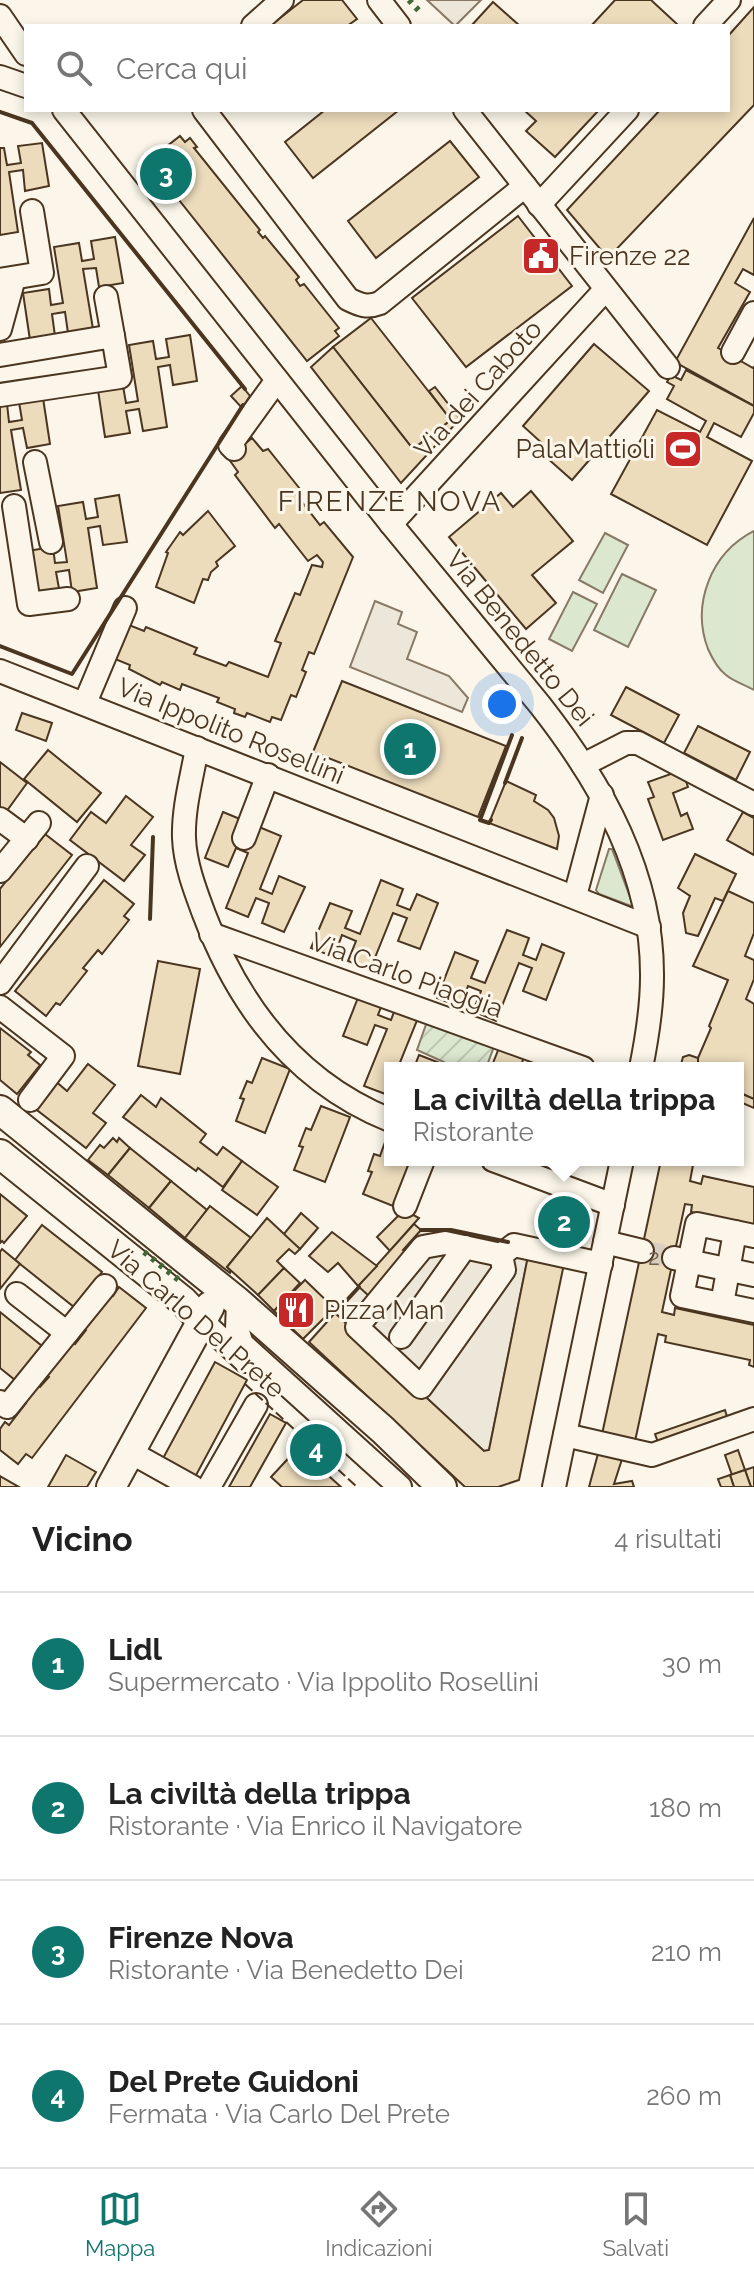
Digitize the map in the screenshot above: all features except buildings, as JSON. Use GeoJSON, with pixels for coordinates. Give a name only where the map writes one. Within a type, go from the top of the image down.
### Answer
{"type":"FeatureCollection","features":[{"type":"Feature","properties":{"kind":"main road","name":"Via Carlo Del Prete"},"geometry":{"type":"LineString","coordinates":[[0,1110],[230,1295],[442,1487]]}},
{"type":"Feature","properties":{"kind":"main road","name":"Via Carlo Del Prete"},"geometry":{"type":"LineString","coordinates":[[2,1159],[183,1301],[202,1321]]}},
{"type":"Feature","properties":{"kind":"main road"},"geometry":{"type":"LineString","coordinates":[[111,1487],[202,1321],[230,1295]]}},
{"type":"Feature","properties":{"kind":"street"},"geometry":{"type":"LineString","coordinates":[[255,24],[282,0]]}},
{"type":"Feature","properties":{"kind":"street"},"geometry":{"type":"LineString","coordinates":[[379,0],[397,24]]}},
{"type":"Feature","properties":{"kind":"street"},"geometry":{"type":"LineString","coordinates":[[707,24],[729,0]]}},
{"type":"Feature","properties":{"kind":"street"},"geometry":{"type":"LineString","coordinates":[[0,16],[24,51]]}},
{"type":"Feature","properties":{"kind":"street"},"geometry":{"type":"LineString","coordinates":[[0,77],[24,85]]}},
{"type":"Feature","properties":{"kind":"street","name":"Via Benedetto Dei"},"geometry":{"type":"LineString","coordinates":[[66,112],[391,524],[532,694],[602,795],[629,853],[649,927],[652,991],[642,1062]]}},
{"type":"Feature","properties":{"kind":"street"},"geometry":{"type":"LineString","coordinates":[[206,112],[348,299],[369,307],[380,303],[525,186]]}},
{"type":"Feature","properties":{"kind":"street"},"geometry":{"type":"LineString","coordinates":[[467,112],[668,367]]}},
{"type":"Feature","properties":{"kind":"street"},"geometry":{"type":"LineString","coordinates":[[539,205],[625,112]]}},
{"type":"Feature","properties":{"kind":"street"},"geometry":{"type":"LineString","coordinates":[[0,329],[7,279],[42,273],[32,211]]}},
{"type":"Feature","properties":{"kind":"street","name":"Via dei Caboto"},"geometry":{"type":"LineString","coordinates":[[391,524],[605,290]]}},
{"type":"Feature","properties":{"kind":"street"},"geometry":{"type":"LineString","coordinates":[[0,395],[120,377],[106,297]]}},
{"type":"Feature","properties":{"kind":"street"},"geometry":{"type":"LineString","coordinates":[[733,352],[754,313]]}},
{"type":"Feature","properties":{"kind":"street"},"geometry":{"type":"LineString","coordinates":[[0,355],[113,336]]}},
{"type":"Feature","properties":{"kind":"street"},"geometry":{"type":"LineString","coordinates":[[234,449],[230,445],[277,380]]}},
{"type":"Feature","properties":{"kind":"street"},"geometry":{"type":"LineString","coordinates":[[35,462],[51,542]]}},
{"type":"Feature","properties":{"kind":"street"},"geometry":{"type":"LineString","coordinates":[[43,502],[7,506],[29,604],[68,599]]}},
{"type":"Feature","properties":{"kind":"street"},"geometry":{"type":"LineString","coordinates":[[85,703],[125,608]]}},
{"type":"Feature","properties":{"kind":"street","name":"Via Ippolito Rosellini"},"geometry":{"type":"LineString","coordinates":[[0,671],[649,927]]}},
{"type":"Feature","properties":{"kind":"street"},"geometry":{"type":"LineString","coordinates":[[583,765],[626,743],[638,743],[754,804]]}},
{"type":"Feature","properties":{"kind":"street"},"geometry":{"type":"LineString","coordinates":[[197,748],[184,817],[184,845],[195,890],[211,934],[247,1001],[292,1058],[325,1086],[384,1117]]}},
{"type":"Feature","properties":{"kind":"street"},"geometry":{"type":"LineString","coordinates":[[244,838],[268,775]]}},
{"type":"Feature","properties":{"kind":"street"},"geometry":{"type":"LineString","coordinates":[[575,896],[602,795]]}},
{"type":"Feature","properties":{"kind":"street"},"geometry":{"type":"LineString","coordinates":[[0,819],[33,831],[0,871]]}},
{"type":"Feature","properties":{"kind":"street"},"geometry":{"type":"LineString","coordinates":[[1,982],[87,866]]}},
{"type":"Feature","properties":{"kind":"street","name":"Via Carlo Piaggia"},"geometry":{"type":"LineString","coordinates":[[211,934],[566,1062]]}},
{"type":"Feature","properties":{"kind":"street"},"geometry":{"type":"LineString","coordinates":[[0,1007],[63,1056],[30,1100]]}},
{"type":"Feature","properties":{"kind":"street","name":"Via Carlo Del Prete"},"geometry":{"type":"LineString","coordinates":[[2,1159],[26,1132]]}},
{"type":"Feature","properties":{"kind":"street"},"geometry":{"type":"LineString","coordinates":[[405,1206],[421,1166]]}},
{"type":"Feature","properties":{"kind":"street"},"geometry":{"type":"LineString","coordinates":[[509,1166],[613,1205]]}},
{"type":"Feature","properties":{"kind":"street"},"geometry":{"type":"LineString","coordinates":[[553,1486],[621,1166]]}},
{"type":"Feature","properties":{"kind":"street"},"geometry":{"type":"LineString","coordinates":[[722,1304],[728,1269],[745,1234],[697,1224],[682,1259],[682,1296],[754,1311]]}},
{"type":"Feature","properties":{"kind":"street"},"geometry":{"type":"LineString","coordinates":[[445,1243],[501,1255],[504,1270],[421,1387],[357,1327],[423,1247],[445,1243]]}},
{"type":"Feature","properties":{"kind":"street"},"geometry":{"type":"LineString","coordinates":[[501,1255],[514,1245],[603,1253],[642,1251]]}},
{"type":"Feature","properties":{"kind":"street"},"geometry":{"type":"LineString","coordinates":[[401,1337],[465,1247]]}},
{"type":"Feature","properties":{"kind":"street"},"geometry":{"type":"LineString","coordinates":[[682,1259],[754,1275]]}},
{"type":"Feature","properties":{"kind":"street"},"geometry":{"type":"LineString","coordinates":[[0,1402],[7,1407],[105,1286]]}},
{"type":"Feature","properties":{"kind":"street"},"geometry":{"type":"LineString","coordinates":[[17,1294],[67,1333]]}},
{"type":"Feature","properties":{"kind":"street","name":"Via Carlo Del Prete"},"geometry":{"type":"LineString","coordinates":[[230,1295],[242,1344],[400,1487]]}},
{"type":"Feature","properties":{"kind":"street","name":"Via Carlo Del Prete"},"geometry":{"type":"LineString","coordinates":[[202,1321],[381,1487]]}},
{"type":"Feature","properties":{"kind":"street"},"geometry":{"type":"LineString","coordinates":[[209,1487],[256,1405]]}},
{"type":"Feature","properties":{"kind":"street"},"geometry":{"type":"LineString","coordinates":[[565,1435],[652,1455],[754,1419]]}},
{"type":"Feature","properties":{"kind":"street"},"geometry":{"type":"LineString","coordinates":[[130,1452],[193,1487]]}},
{"type":"Feature","properties":{"kind":"green space"},"geometry":{"type":"Polygon","coordinates":[[[754,531],[754,690],[720,670],[708,649],[702,615],[708,581],[716,566],[726,552],[754,531]]]}},
{"type":"Feature","properties":{"kind":"green space"},"geometry":{"type":"Polygon","coordinates":[[[605,533],[628,545],[603,593],[579,580],[605,533]]]}},
{"type":"Feature","properties":{"kind":"green space"},"geometry":{"type":"Polygon","coordinates":[[[622,574],[656,590],[628,647],[594,630],[622,574]]]}},
{"type":"Feature","properties":{"kind":"green space"},"geometry":{"type":"Polygon","coordinates":[[[573,592],[597,604],[572,651],[549,639],[573,592]]]}},
{"type":"Feature","properties":{"kind":"green space"},"geometry":{"type":"Polygon","coordinates":[[[609,849],[612,849],[631,906],[596,890],[609,849]]]}},
{"type":"Feature","properties":{"kind":"green space"},"geometry":{"type":"Polygon","coordinates":[[[429,1016],[496,1041],[488,1062],[444,1062],[417,1050],[429,1016]]]}},
{"type":"Feature","properties":{"kind":"shaded area"},"geometry":{"type":"Polygon","coordinates":[[[427,0],[481,0],[457,24],[453,24],[427,0]]]}},
{"type":"Feature","properties":{"kind":"shaded area"},"geometry":{"type":"Polygon","coordinates":[[[375,601],[402,612],[398,624],[417,632],[407,659],[449,676],[468,698],[462,712],[350,667],[375,601]]]}},
{"type":"Feature","properties":{"kind":"shaded area"},"geometry":{"type":"Polygon","coordinates":[[[421,1230],[451,1230],[530,1247],[489,1450],[484,1451],[335,1313],[359,1287],[407,1253],[403,1250],[421,1230]]]}},
{"type":"Feature","properties":{"kind":"tunnel"},"geometry":{"type":"LineString","coordinates":[[642,1251],[674,1258]]}},
{"type":"Feature","properties":{"kind":"hedge"},"geometry":{"type":"LineString","coordinates":[[409,0],[420,12]]}},
{"type":"Feature","properties":{"kind":"hedge"},"geometry":{"type":"LineString","coordinates":[[144,1252],[180,1281]]}},
{"type":"Feature","properties":{"kind":"fence"},"geometry":{"type":"LineString","coordinates":[[245,1384],[357,1487]]}},
{"type":"Feature","properties":{"kind":"wall"},"geometry":{"type":"LineString","coordinates":[[0,112],[32,123],[245,389]]}},
{"type":"Feature","properties":{"kind":"wall"},"geometry":{"type":"LineString","coordinates":[[0,646],[72,674],[243,405]]}},
{"type":"Feature","properties":{"kind":"wall"},"geometry":{"type":"LineString","coordinates":[[491,820],[489,823],[480,820],[512,735]]}},
{"type":"Feature","properties":{"kind":"wall"},"geometry":{"type":"LineString","coordinates":[[505,783],[522,738]]}},
{"type":"Feature","properties":{"kind":"wall"},"geometry":{"type":"LineString","coordinates":[[150,919],[153,837]]}},
{"type":"Feature","properties":{"kind":"wall"},"geometry":{"type":"LineString","coordinates":[[421,1230],[451,1230],[508,1242]]}},
{"type":"Feature","properties":{"kind":"wall"},"geometry":{"type":"LineString","coordinates":[[335,1313],[359,1287]]}},
{"type":"Feature","properties":{"kind":"place","name":"Firenze Nova"},"geometry":{"type":"Point","coordinates":[166,174]}},
{"type":"Feature","properties":{"kind":"place","name":"Firenze 22"},"geometry":{"type":"Point","coordinates":[541,256]}},
{"type":"Feature","properties":{"kind":"place","name":"PalaMattioli"},"geometry":{"type":"Point","coordinates":[683,449]}},
{"type":"Feature","properties":{"kind":"place","name":"Lidl"},"geometry":{"type":"Point","coordinates":[410,749]}},
{"type":"Feature","properties":{"kind":"place","name":"La civiltà della trippa"},"geometry":{"type":"Point","coordinates":[564,1222]}},
{"type":"Feature","properties":{"kind":"place","name":"Pizza Man"},"geometry":{"type":"Point","coordinates":[296,1310]}},
{"type":"Feature","properties":{"kind":"place","name":"Del Prete Guidoni"},"geometry":{"type":"Point","coordinates":[316,1450]}},
{"type":"Feature","properties":{"kind":"district","name":"FIRENZE NOVA"},"geometry":{"type":"Point","coordinates":[390,501]}}]}
